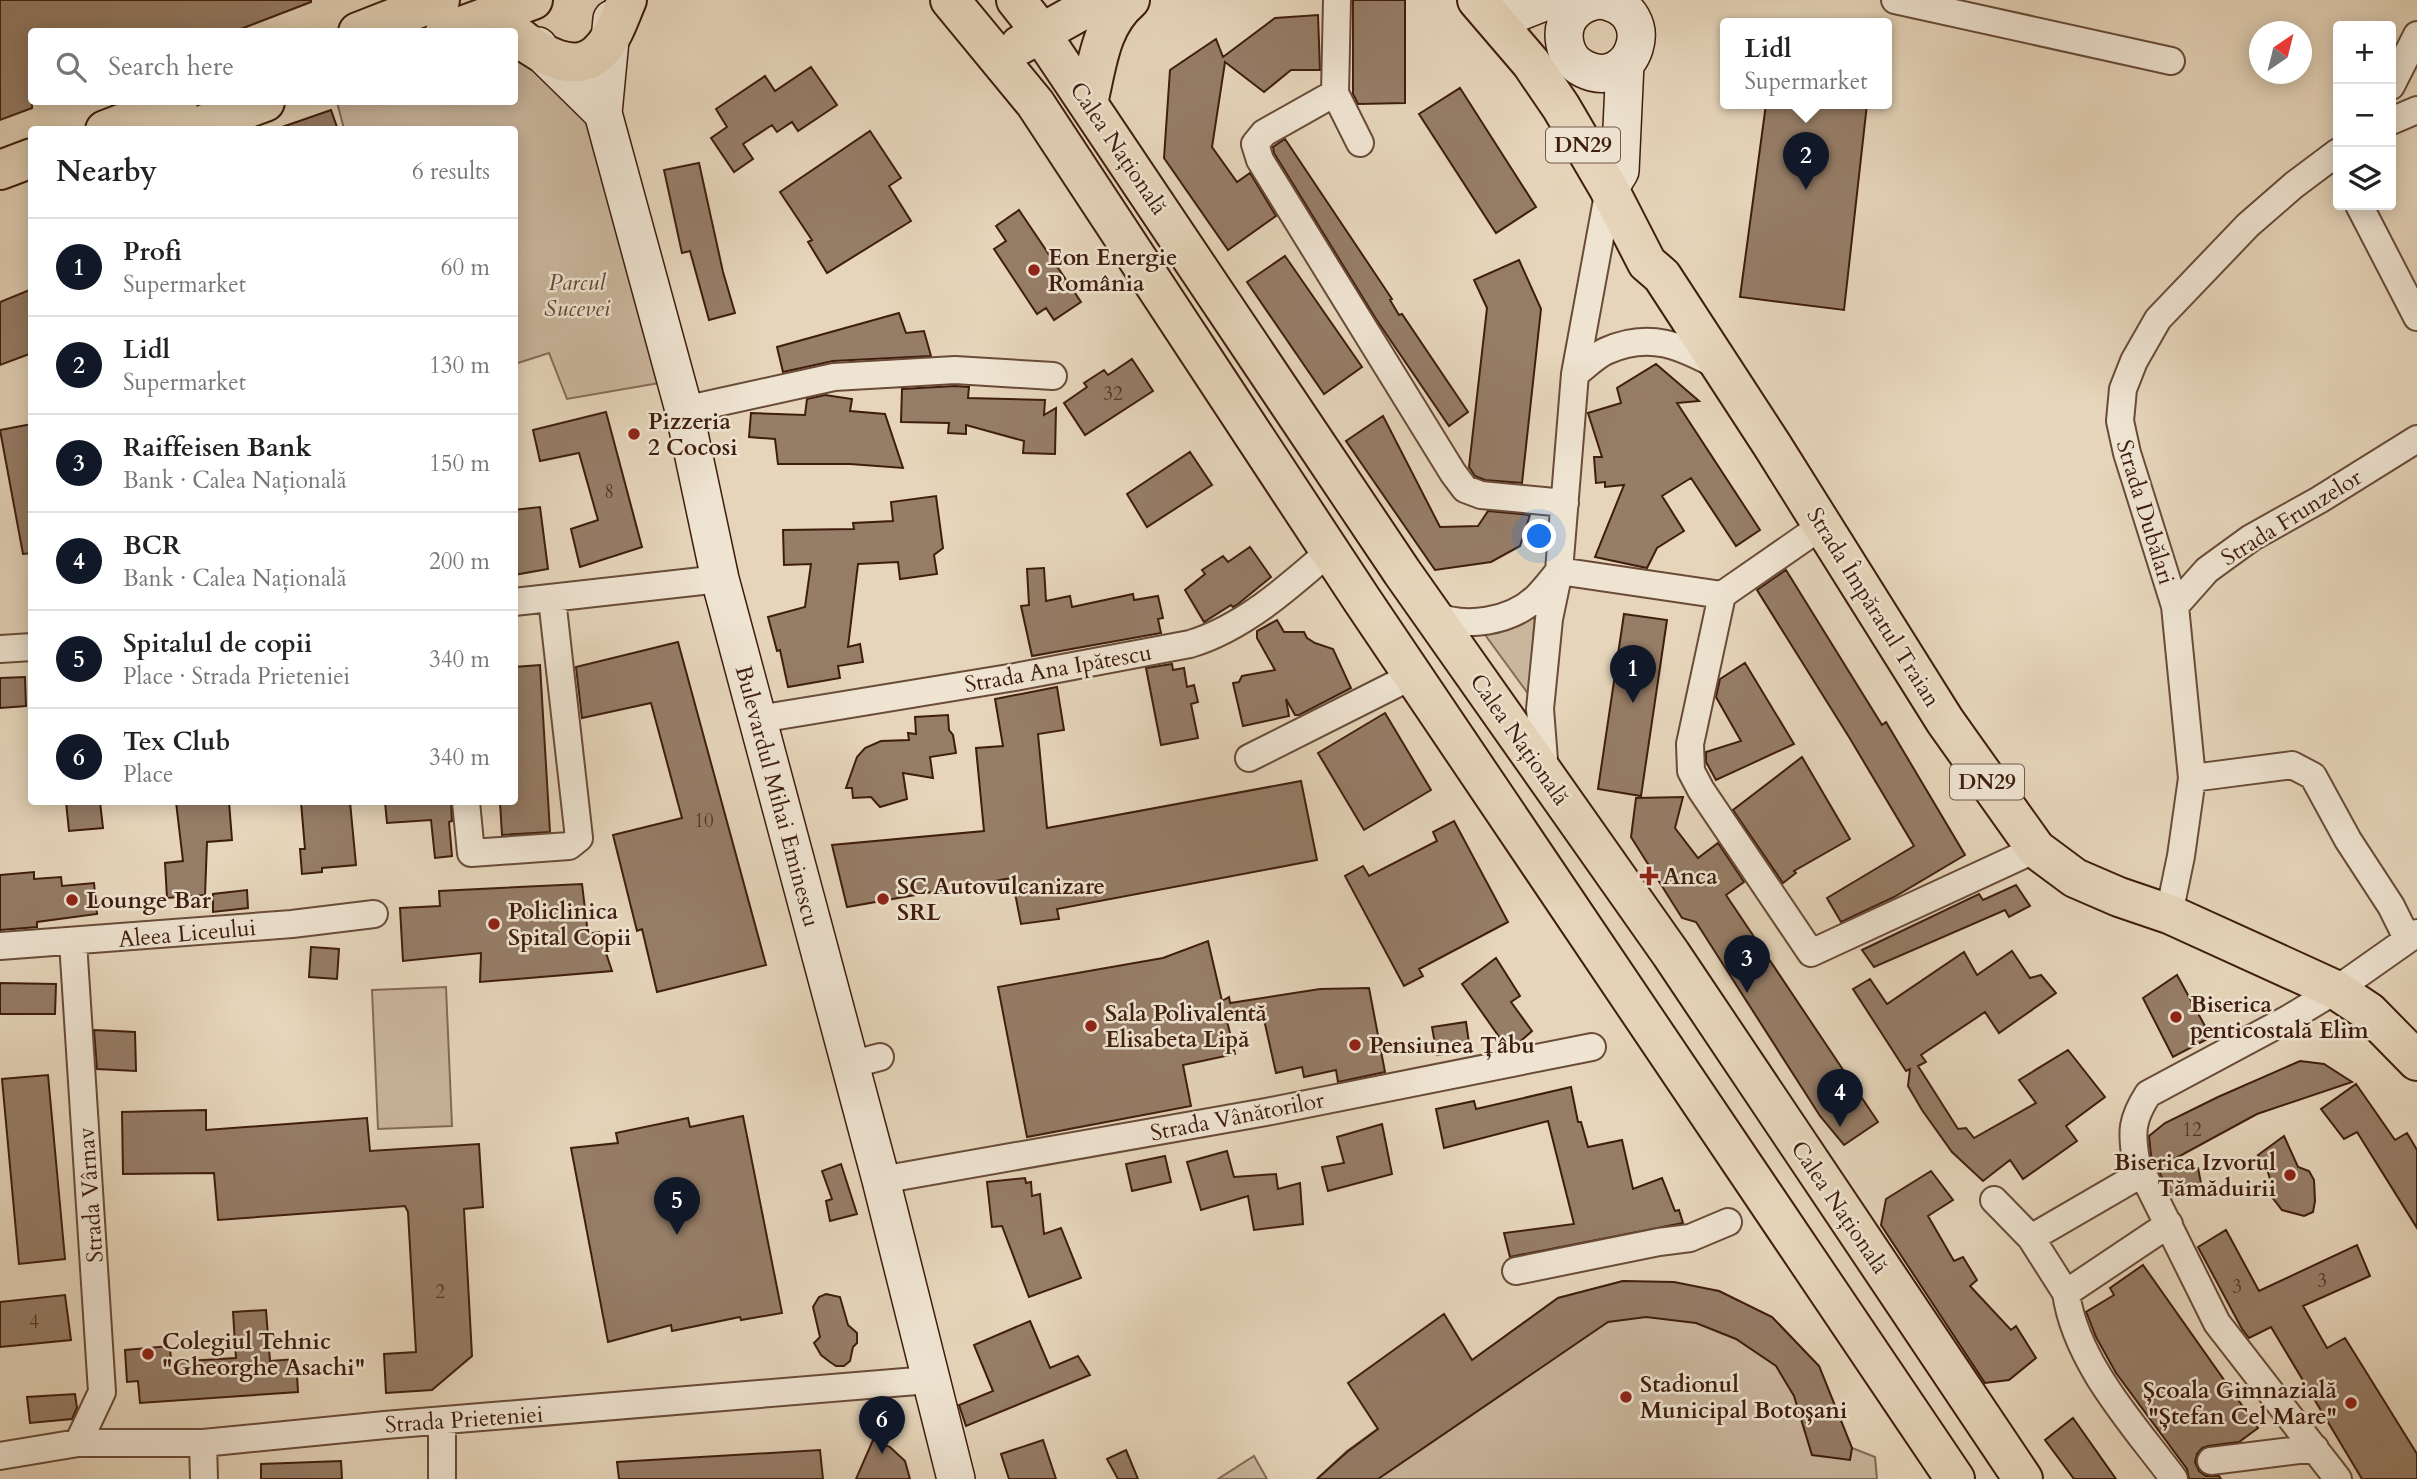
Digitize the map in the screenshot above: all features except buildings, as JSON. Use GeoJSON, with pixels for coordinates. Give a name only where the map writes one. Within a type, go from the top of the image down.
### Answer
{"type":"FeatureCollection","features":[{"type":"Feature","properties":{"kind":"main road","name":"Calea Națională"},"geometry":{"type":"LineString","coordinates":[[950,0],[1020,46]]}},
{"type":"Feature","properties":{"kind":"main road","name":"Calea Națională"},"geometry":{"type":"LineString","coordinates":[[967,0],[1088,103],[1433,615],[1671,954],[2023,1479]]}},
{"type":"Feature","properties":{"kind":"main road","name":"Calea Națională"},"geometry":{"type":"LineString","coordinates":[[1016,0],[1020,46],[1035,103],[1330,551],[1950,1476]]}},
{"type":"Feature","properties":{"kind":"main road"},"geometry":{"type":"LineString","coordinates":[[1020,46],[1101,0]]}},
{"type":"Feature","properties":{"kind":"main road"},"geometry":{"type":"LineString","coordinates":[[1088,103],[1102,45],[1111,22],[1130,0]]}},
{"type":"Feature","properties":{"kind":"main road"},"geometry":{"type":"LineString","coordinates":[[1596,3],[1565,25],[1566,49],[1572,60],[1582,68],[1610,68]]}},
{"type":"Feature","properties":{"kind":"main road"},"geometry":{"type":"LineString","coordinates":[[1486,10],[1596,3],[1635,25],[1635,49],[1561,107]]}},
{"type":"Feature","properties":{"kind":"main road","name":"Strada Împăratul Traian"},"geometry":{"type":"LineString","coordinates":[[1486,10],[1531,63],[1561,107],[1609,189],[1647,263],[1662,276],[1945,722],[2036,849],[2075,878],[2169,914],[2336,990],[2369,1012],[2409,1048]]}},
{"type":"Feature","properties":{"kind":"main road"},"geometry":{"type":"LineString","coordinates":[[545,56],[567,61],[587,61],[602,50],[617,11]]}},
{"type":"Feature","properties":{"kind":"main road","name":"Bulevardul Mihai Eminescu"},"geometry":{"type":"LineString","coordinates":[[617,11],[603,113],[684,410],[720,579],[759,719],[865,1061],[881,1180],[929,1380],[956,1479]]}},
{"type":"Feature","properties":{"kind":"main road"},"geometry":{"type":"LineString","coordinates":[[384,28],[450,18],[492,23],[519,14],[545,56],[603,113]]}},
{"type":"Feature","properties":{"kind":"main road"},"geometry":{"type":"LineString","coordinates":[[1609,189],[1620,171],[1610,68]]}},
{"type":"Feature","properties":{"kind":"main road"},"geometry":{"type":"LineString","coordinates":[[115,126],[170,105]]}},
{"type":"Feature","properties":{"kind":"main road"},"geometry":{"type":"LineString","coordinates":[[199,126],[257,105]]}},
{"type":"Feature","properties":{"kind":"main road"},"geometry":{"type":"LineString","coordinates":[[0,170],[28,160]]}},
{"type":"Feature","properties":{"kind":"main road"},"geometry":{"type":"LineString","coordinates":[[0,198],[28,188]]}},
{"type":"Feature","properties":{"kind":"street"},"geometry":{"type":"LineString","coordinates":[[1337,0],[1335,93],[1360,143]]}},
{"type":"Feature","properties":{"kind":"street"},"geometry":{"type":"LineString","coordinates":[[1895,0],[2171,61]]}},
{"type":"Feature","properties":{"kind":"street"},"geometry":{"type":"LineString","coordinates":[[2392,84],[2417,35]]}},
{"type":"Feature","properties":{"kind":"street"},"geometry":{"type":"LineString","coordinates":[[1335,93],[1264,133],[1255,144],[1260,160],[1453,474],[1465,489],[1481,495],[1565,503]]}},
{"type":"Feature","properties":{"kind":"street"},"geometry":{"type":"LineString","coordinates":[[2396,119],[2417,110]]}},
{"type":"Feature","properties":{"kind":"street","name":"Strada Dubălari"},"geometry":{"type":"LineString","coordinates":[[2169,914],[2181,856],[2192,778],[2175,607],[2127,453],[2120,421],[2123,389],[2134,361],[2158,319],[2248,225],[2294,185],[2333,161]]}},
{"type":"Feature","properties":{"kind":"street"},"geometry":{"type":"LineString","coordinates":[[1545,775],[1540,709],[1549,619],[1559,571],[1575,374],[1609,189]]}},
{"type":"Feature","properties":{"kind":"street"},"geometry":{"type":"LineString","coordinates":[[2361,210],[2417,317]]}},
{"type":"Feature","properties":{"kind":"street"},"geometry":{"type":"LineString","coordinates":[[1575,374],[1605,351],[1653,340],[1691,352],[1721,368]]}},
{"type":"Feature","properties":{"kind":"street"},"geometry":{"type":"LineString","coordinates":[[684,410],[834,377],[955,370],[1053,376]]}},
{"type":"Feature","properties":{"kind":"street","name":"Strada Frunzelor"},"geometry":{"type":"LineString","coordinates":[[2175,607],[2207,570],[2251,538],[2319,500],[2417,439]]}},
{"type":"Feature","properties":{"kind":"street"},"geometry":{"type":"LineString","coordinates":[[1559,571],[1722,595],[1823,526]]}},
{"type":"Feature","properties":{"kind":"street","name":"Strada Ana Ipătescu"},"geometry":{"type":"LineString","coordinates":[[759,719],[1015,677],[1212,638],[1289,587],[1330,551]]}},
{"type":"Feature","properties":{"kind":"street"},"geometry":{"type":"LineString","coordinates":[[1433,615],[1460,623],[1492,619],[1536,598],[1559,571]]}},
{"type":"Feature","properties":{"kind":"street"},"geometry":{"type":"LineString","coordinates":[[518,602],[720,579]]}},
{"type":"Feature","properties":{"kind":"street"},"geometry":{"type":"LineString","coordinates":[[1722,595],[1690,744],[1691,771],[1701,790],[1811,953],[2036,849]]}},
{"type":"Feature","properties":{"kind":"street"},"geometry":{"type":"LineString","coordinates":[[466,805],[471,853],[569,846],[579,838],[552,599]]}},
{"type":"Feature","properties":{"kind":"street"},"geometry":{"type":"LineString","coordinates":[[0,649],[28,647]]}},
{"type":"Feature","properties":{"kind":"street"},"geometry":{"type":"LineString","coordinates":[[1249,758],[1414,675]]}},
{"type":"Feature","properties":{"kind":"street"},"geometry":{"type":"LineString","coordinates":[[2192,778],[2292,765],[2313,776],[2348,840],[2412,935],[2336,990],[2288,1019],[2148,1094],[2137,1112],[2132,1135],[2136,1160],[2217,1323],[2338,1479]]}},
{"type":"Feature","properties":{"kind":"street","name":"Aleea Liceului"},"geometry":{"type":"LineString","coordinates":[[0,946],[292,924],[374,914]]}},
{"type":"Feature","properties":{"kind":"street","name":"Strada Vârnav"},"geometry":{"type":"LineString","coordinates":[[74,942],[102,1392],[78,1443]]}},
{"type":"Feature","properties":{"kind":"street","name":"Strada Vânătorilor"},"geometry":{"type":"LineString","coordinates":[[881,1180],[1266,1112],[1592,1047]]}},
{"type":"Feature","properties":{"kind":"street"},"geometry":{"type":"LineString","coordinates":[[2031,1238],[2143,1173]]}},
{"type":"Feature","properties":{"kind":"street"},"geometry":{"type":"LineString","coordinates":[[1993,1200],[2031,1238],[2066,1293],[2069,1315],[2102,1382],[2174,1479]]}},
{"type":"Feature","properties":{"kind":"street"},"geometry":{"type":"LineString","coordinates":[[1516,1271],[1690,1238],[1728,1222]]}},
{"type":"Feature","properties":{"kind":"street"},"geometry":{"type":"LineString","coordinates":[[2066,1293],[2169,1224]]}},
{"type":"Feature","properties":{"kind":"street","name":"Strada Prieteniei"},"geometry":{"type":"LineString","coordinates":[[0,1456],[78,1443],[203,1443],[385,1424],[929,1380]]}},
{"type":"Feature","properties":{"kind":"street"},"geometry":{"type":"LineString","coordinates":[[442,1421],[442,1479]]}},
{"type":"Feature","properties":{"kind":"street"},"geometry":{"type":"LineString","coordinates":[[203,1443],[204,1479]]}},
{"type":"Feature","properties":{"kind":"street"},"geometry":{"type":"LineString","coordinates":[[2211,1461],[2315,1448]]}},
{"type":"Feature","properties":{"kind":"green space","name":"Parcul Sucevei"},"geometry":{"type":"Polygon","coordinates":[[[518,50],[582,103],[671,381],[567,399],[549,353],[518,363],[518,126],[343,126],[338,105],[518,105],[518,50]]]}},
{"type":"Feature","properties":{"kind":"green space"},"geometry":{"type":"Polygon","coordinates":[[[1535,614],[1529,695],[1483,632],[1535,614]]]}},
{"type":"Feature","properties":{"kind":"green space"},"geometry":{"type":"Polygon","coordinates":[[[446,987],[452,1126],[378,1129],[372,990],[446,987]]]}},
{"type":"Feature","properties":{"kind":"green space","name":"Stadionul Municipal Botoșani"},"geometry":{"type":"Polygon","coordinates":[[[1623,1281],[1719,1291],[1772,1317],[1819,1366],[1852,1448],[1875,1457],[1877,1479],[1317,1479],[1347,1451],[1558,1298],[1623,1281]]]}},
{"type":"Feature","properties":{"kind":"green space"},"geometry":{"type":"Polygon","coordinates":[[[1254,1456],[1267,1479],[1218,1479],[1254,1456]]]}},
{"type":"Feature","properties":{"kind":"place","name":"Lidl"},"geometry":{"type":"Point","coordinates":[1806,190]}},
{"type":"Feature","properties":{"kind":"place","name":"Eon Energie România"},"geometry":{"type":"Point","coordinates":[1034,270]}},
{"type":"Feature","properties":{"kind":"place","name":"Pizzeria 2 Cocosi"},"geometry":{"type":"Point","coordinates":[634,434]}},
{"type":"Feature","properties":{"kind":"place","name":"Profi"},"geometry":{"type":"Point","coordinates":[1633,703]}},
{"type":"Feature","properties":{"kind":"place","name":"Anca"},"geometry":{"type":"Point","coordinates":[1649,876]}},
{"type":"Feature","properties":{"kind":"place","name":"SC Autovulcanizare SRL"},"geometry":{"type":"Point","coordinates":[883,899]}},
{"type":"Feature","properties":{"kind":"place","name":"Lounge Bar"},"geometry":{"type":"Point","coordinates":[72,900]}},
{"type":"Feature","properties":{"kind":"place","name":"Policlinica Spital Copii"},"geometry":{"type":"Point","coordinates":[494,924]}},
{"type":"Feature","properties":{"kind":"place","name":"Raiffeisen Bank"},"geometry":{"type":"Point","coordinates":[1747,993]}},
{"type":"Feature","properties":{"kind":"place","name":"Biserica penticostală Elim"},"geometry":{"type":"Point","coordinates":[2176,1017]}},
{"type":"Feature","properties":{"kind":"place","name":"Sala Polivalentă Elisabeta Lipă"},"geometry":{"type":"Point","coordinates":[1091,1026]}},
{"type":"Feature","properties":{"kind":"place","name":"Pensiunea Țâbu"},"geometry":{"type":"Point","coordinates":[1355,1045]}},
{"type":"Feature","properties":{"kind":"place","name":"BCR"},"geometry":{"type":"Point","coordinates":[1840,1127]}},
{"type":"Feature","properties":{"kind":"place","name":"Biserica Izvorul Tămăduirii"},"geometry":{"type":"Point","coordinates":[2290,1175]}},
{"type":"Feature","properties":{"kind":"place","name":"Spitalul de copii"},"geometry":{"type":"Point","coordinates":[677,1235]}},
{"type":"Feature","properties":{"kind":"place","name":"Colegiul Tehnic \"Gheorghe Asachi\""},"geometry":{"type":"Point","coordinates":[148,1354]}},
{"type":"Feature","properties":{"kind":"place","name":"Stadionul Municipal Botoșani"},"geometry":{"type":"Point","coordinates":[1626,1397]}},
{"type":"Feature","properties":{"kind":"place","name":"Școala Gimnazială \"Ștefan Cel Mare\""},"geometry":{"type":"Point","coordinates":[2351,1403]}},
{"type":"Feature","properties":{"kind":"place","name":"Tex Club"},"geometry":{"type":"Point","coordinates":[882,1454]}}]}
